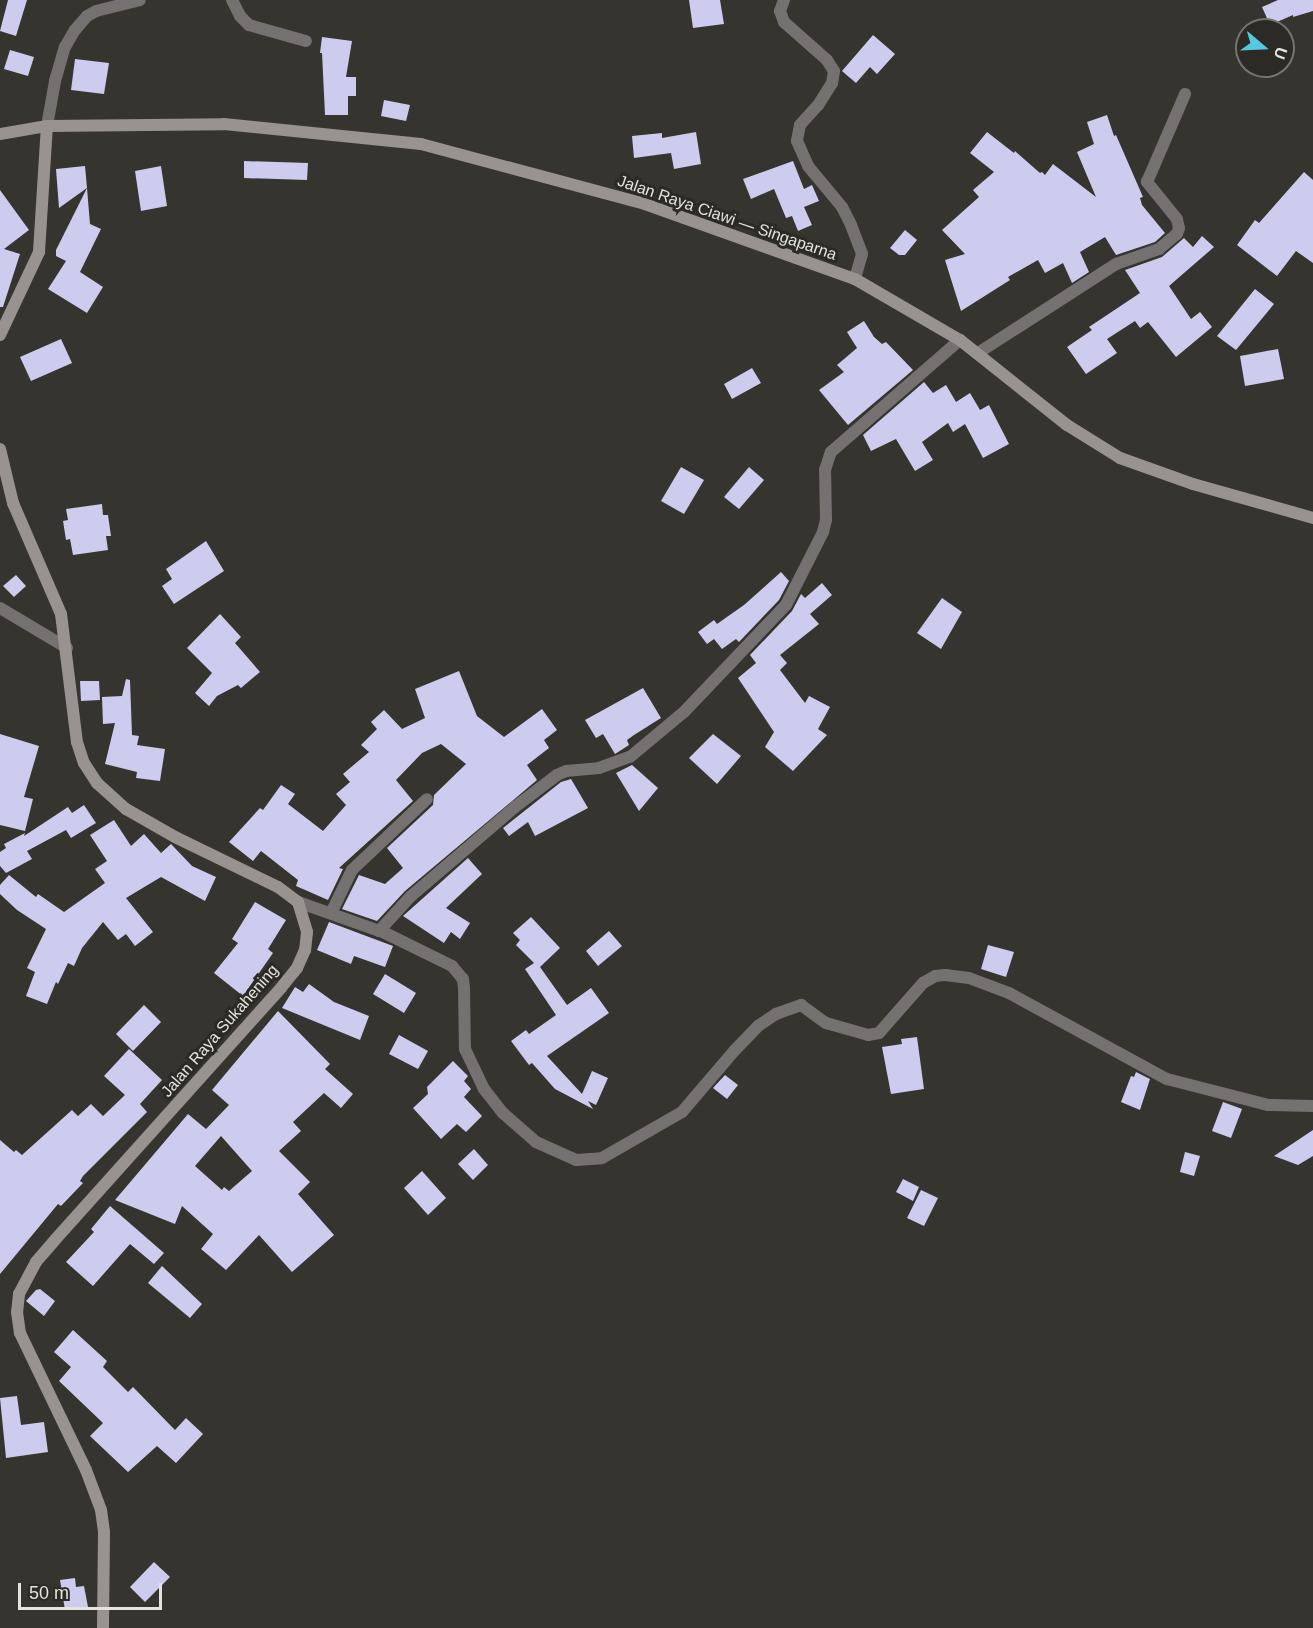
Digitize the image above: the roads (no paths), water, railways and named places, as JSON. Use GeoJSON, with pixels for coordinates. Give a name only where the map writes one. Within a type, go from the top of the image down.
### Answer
{"type":"FeatureCollection","features":[{"type":"Feature","properties":{"kind":"main road","name":"Jalan Raya Ciawi — Singaparna"},"geometry":{"type":"LineString","coordinates":[[0,134],[47,126],[224,124],[421,144],[645,204],[855,279],[960,340],[1067,424],[1120,458],[1193,484],[1313,518]]}},
{"type":"Feature","properties":{"kind":"main road"},"geometry":{"type":"LineString","coordinates":[[0,335],[39,252],[47,126]]}},
{"type":"Feature","properties":{"kind":"main road"},"geometry":{"type":"LineString","coordinates":[[0,449],[13,503],[61,614],[68,648],[77,742],[84,763],[97,783],[126,809],[175,837],[278,887],[298,902]]}},
{"type":"Feature","properties":{"kind":"main road","name":"Jalan Raya Sukahening"},"geometry":{"type":"LineString","coordinates":[[103,1628],[104,1532],[101,1510],[86,1470],[20,1333],[17,1312],[20,1294],[36,1263],[55,1240],[297,968],[305,950],[308,932],[298,902]]}},
{"type":"Feature","properties":{"kind":"street"},"geometry":{"type":"LineString","coordinates":[[47,126],[55,81],[65,47],[75,30],[87,16],[96,11],[140,0]]}},
{"type":"Feature","properties":{"kind":"street"},"geometry":{"type":"LineString","coordinates":[[232,0],[240,16],[249,25],[306,41]]}},
{"type":"Feature","properties":{"kind":"street"},"geometry":{"type":"LineString","coordinates":[[784,0],[780,11],[784,22],[827,60],[834,71],[832,83],[823,98],[800,125],[797,141],[808,166],[842,207],[851,225],[862,255],[855,279]]}},
{"type":"Feature","properties":{"kind":"street"},"geometry":{"type":"LineString","coordinates":[[978,353],[1116,264],[1159,249],[1177,234],[1179,228],[1177,219],[1147,182],[1185,94]]}},
{"type":"Feature","properties":{"kind":"street"},"geometry":{"type":"LineString","coordinates":[[379,931],[410,897],[515,807],[557,775],[566,771],[599,768],[630,757],[692,703],[786,606],[823,532],[826,520],[825,470],[831,452],[960,340]]}},
{"type":"Feature","properties":{"kind":"street"},"geometry":{"type":"LineString","coordinates":[[0,608],[68,648]]}},
{"type":"Feature","properties":{"kind":"street"},"geometry":{"type":"LineString","coordinates":[[331,913],[352,870],[427,799]]}},
{"type":"Feature","properties":{"kind":"street"},"geometry":{"type":"LineString","coordinates":[[298,902],[379,931],[452,966],[459,973],[464,988],[464,1036],[469,1060],[490,1098],[536,1142],[576,1160],[602,1158],[682,1112],[742,1042],[758,1026],[776,1014],[801,1005],[826,1023],[867,1035],[879,1033],[923,983],[935,976],[945,975],[969,978],[1009,993],[1167,1079],[1269,1105],[1313,1106]]}}]}
